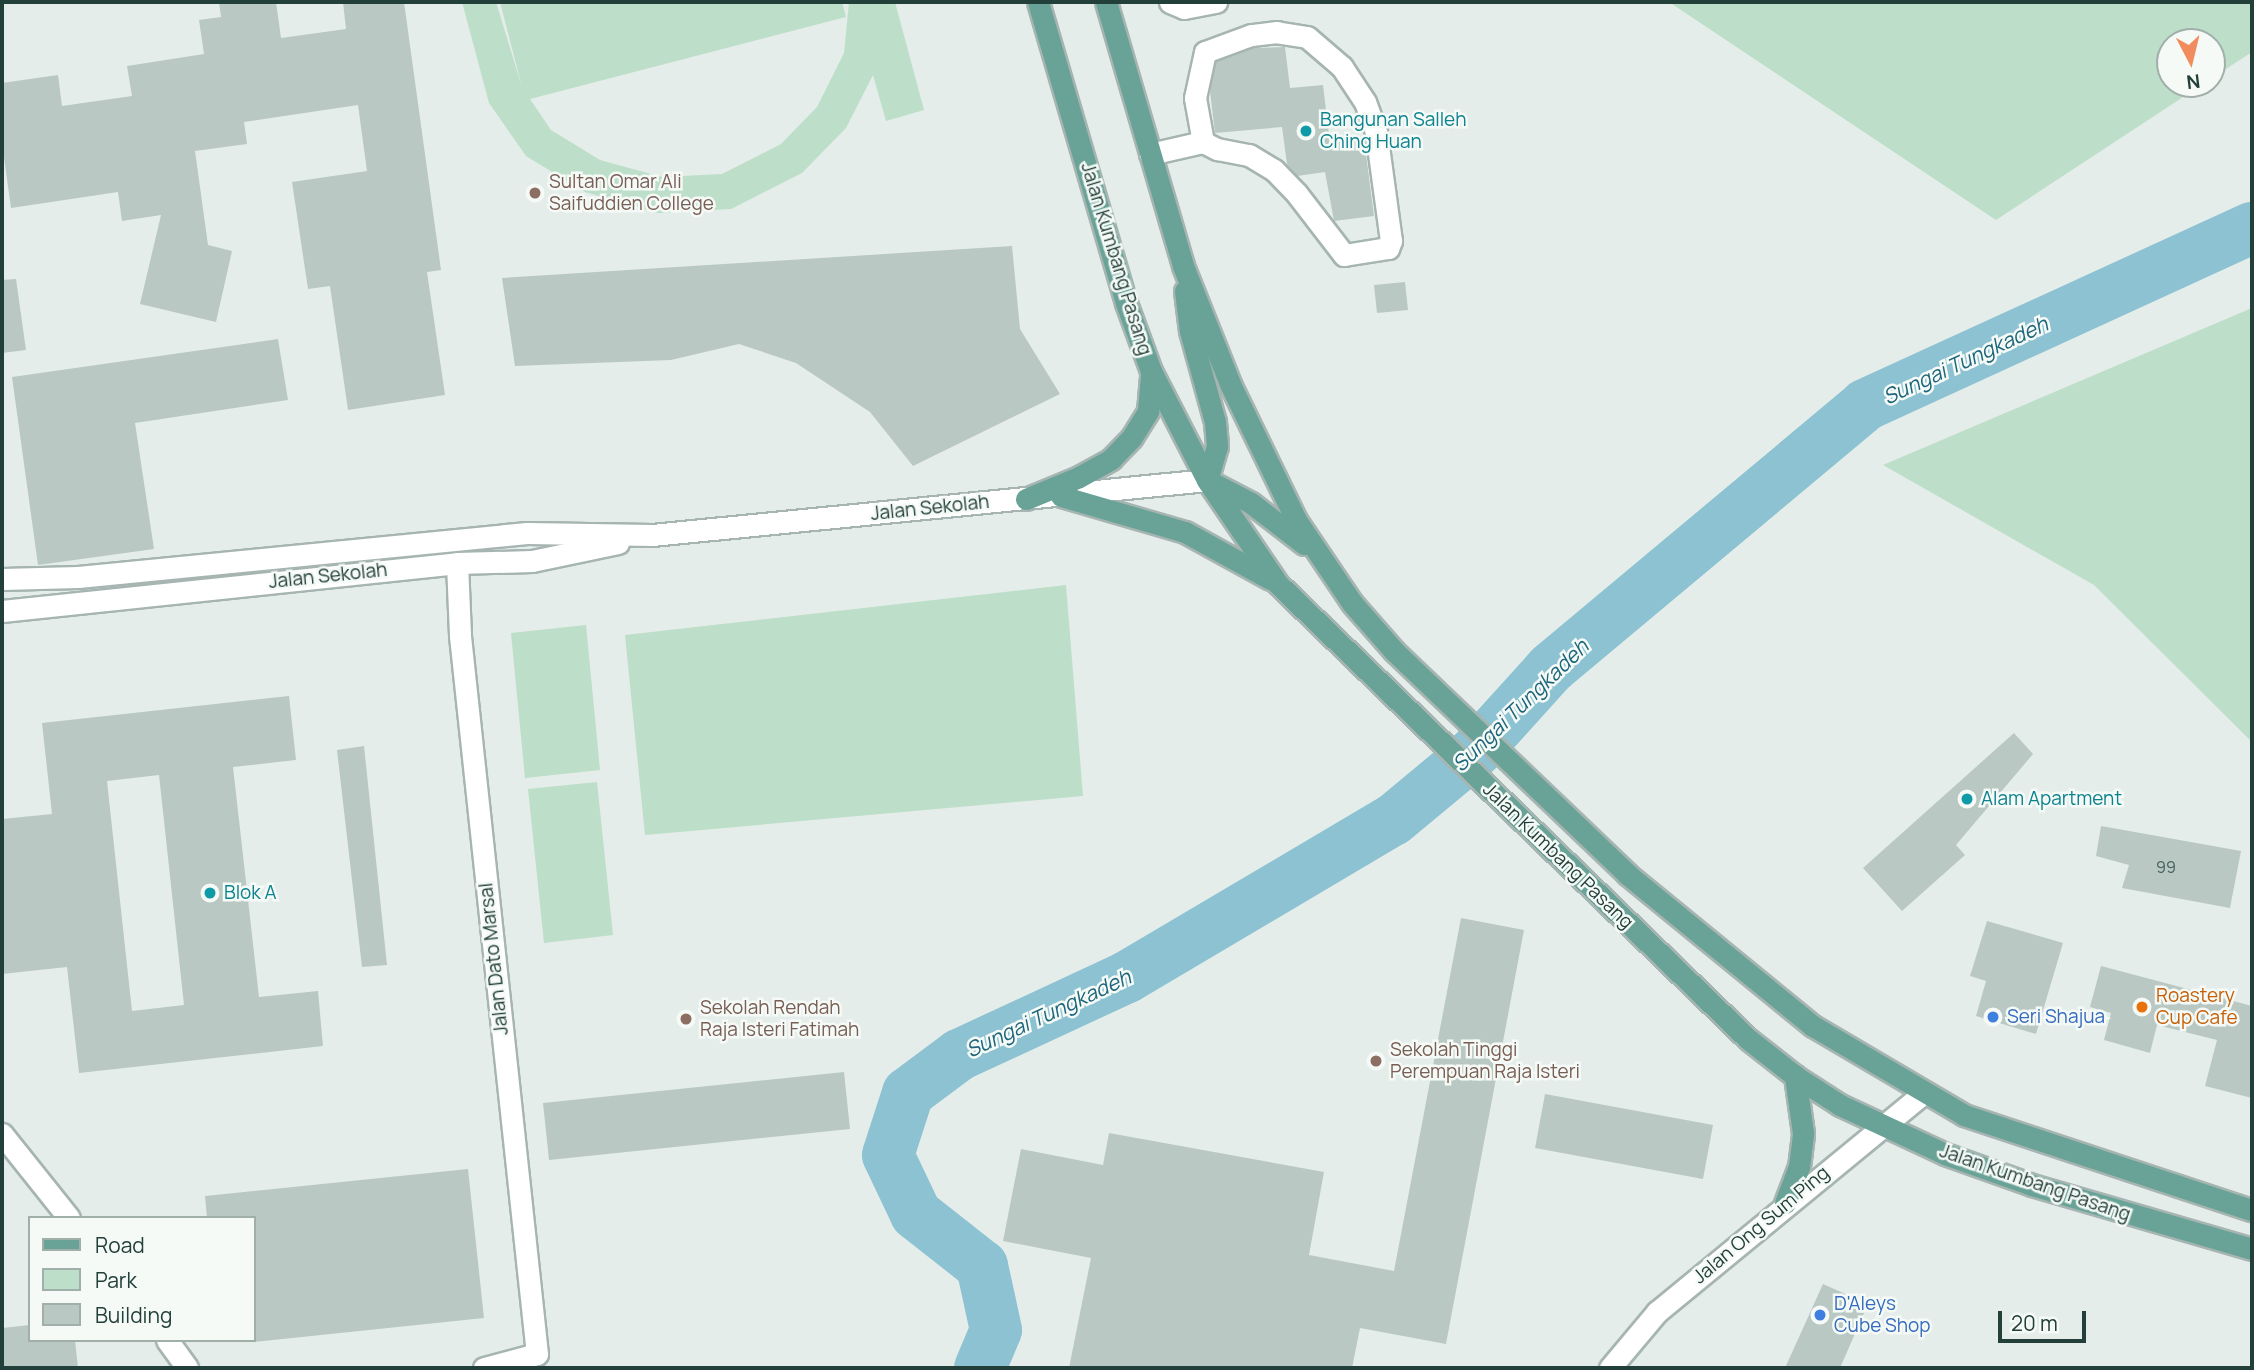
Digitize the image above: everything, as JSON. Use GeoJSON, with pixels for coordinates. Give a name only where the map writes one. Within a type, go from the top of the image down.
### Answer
{"type":"FeatureCollection","features":[{"type":"Feature","properties":{"kind":"main road","name":"Jalan Kumbang Pasang"},"geometry":{"type":"LineString","coordinates":[[1038,2],[1126,303],[1151,371],[1207,480],[1278,584],[1748,1039],[1796,1076],[1882,1126],[2032,1185],[2252,1249]]}},
{"type":"Feature","properties":{"kind":"main road","name":"Jalan Kumbang Pasang"},"geometry":{"type":"LineString","coordinates":[[1106,2],[1183,266],[1261,451],[1321,561],[1394,651],[1636,882],[1764,990],[1868,1062],[1964,1115],[2252,1210]]}},
{"type":"Feature","properties":{"kind":"main road"},"geometry":{"type":"LineString","coordinates":[[1183,266],[1190,331],[1215,422],[1217,446],[1207,480],[1251,503],[1321,561]]}},
{"type":"Feature","properties":{"kind":"main road"},"geometry":{"type":"LineString","coordinates":[[1026,499],[1111,459],[1132,438],[1148,411],[1151,371]]}},
{"type":"Feature","properties":{"kind":"main road"},"geometry":{"type":"LineString","coordinates":[[1061,496],[1185,532],[1278,584]]}},
{"type":"Feature","properties":{"kind":"main road"},"geometry":{"type":"LineString","coordinates":[[1785,1203],[1799,1167],[1803,1133],[1796,1076]]}},
{"type":"Feature","properties":{"kind":"street"},"geometry":{"type":"LineString","coordinates":[[1170,2],[1184,8],[1216,2]]}},
{"type":"Feature","properties":{"kind":"street"},"geometry":{"type":"LineString","coordinates":[[1150,154],[1203,142],[1217,149],[1249,155],[1274,170],[1344,255],[1388,248],[1391,241],[1376,132],[1365,102],[1342,67],[1307,37],[1277,32],[1251,35],[1205,51],[1195,98],[1203,142]]}},
{"type":"Feature","properties":{"kind":"street","name":"Jalan Sekolah"},"geometry":{"type":"LineString","coordinates":[[2,579],[78,577],[527,533],[652,535],[1207,480]]}},
{"type":"Feature","properties":{"kind":"street","name":"Jalan Sekolah"},"geometry":{"type":"LineString","coordinates":[[2,611],[457,563],[532,561],[652,535]]}},
{"type":"Feature","properties":{"kind":"street","name":"Jalan Dato Marsal"},"geometry":{"type":"LineString","coordinates":[[457,563],[460,636],[537,1354],[484,1368]]}},
{"type":"Feature","properties":{"kind":"street","name":"Jalan Ong Sum Ping"},"geometry":{"type":"LineString","coordinates":[[1610,1368],[1657,1312],[1785,1203],[1924,1093]]}},
{"type":"Feature","properties":{"kind":"street"},"geometry":{"type":"LineString","coordinates":[[2,1134],[67,1216]]}},
{"type":"Feature","properties":{"kind":"street"},"geometry":{"type":"LineString","coordinates":[[168,1342],[187,1368]]}},
{"type":"Feature","properties":{"kind":"green space"},"geometry":{"type":"Polygon","coordinates":[[[462,2],[496,2],[522,87],[500,2],[842,2],[846,17],[530,99],[551,130],[600,160],[662,177],[722,174],[781,144],[817,107],[844,53],[849,2],[895,2],[924,110],[886,121],[873,75],[846,128],[802,173],[731,209],[658,213],[585,192],[526,156],[489,103],[462,2]]]}},
{"type":"Feature","properties":{"kind":"green space"},"geometry":{"type":"Polygon","coordinates":[[[1669,2],[2252,2],[2252,52],[2226,69],[2226,28],[2156,28],[2156,98],[2182,98],[1996,220],[1669,2]]]}},
{"type":"Feature","properties":{"kind":"green space"},"geometry":{"type":"Polygon","coordinates":[[[2252,308],[2252,742],[2094,585],[1883,465],[2252,308]]]}},
{"type":"Feature","properties":{"kind":"green space"},"geometry":{"type":"Polygon","coordinates":[[[1066,585],[1083,796],[645,835],[625,635],[1066,585]]]}},
{"type":"Feature","properties":{"kind":"green space"},"geometry":{"type":"Polygon","coordinates":[[[586,625],[600,770],[525,778],[511,633],[586,625]]]}},
{"type":"Feature","properties":{"kind":"green space"},"geometry":{"type":"Polygon","coordinates":[[[597,782],[613,935],[544,943],[528,789],[597,782]]]}},
{"type":"Feature","properties":{"kind":"building"},"geometry":{"type":"Polygon","coordinates":[[[219,2],[276,2],[281,38],[346,29],[343,2],[404,2],[441,270],[427,272],[445,395],[348,410],[330,286],[308,289],[292,182],[367,171],[358,105],[244,122],[247,144],[195,151],[208,245],[232,251],[216,322],[140,304],[161,215],[122,221],[118,192],[11,208],[2,143],[2,83],[58,75],[62,106],[132,96],[127,66],[204,54],[199,20],[221,17],[219,2]]]}},
{"type":"Feature","properties":{"kind":"building","name":"Bangunan Salleh Ching Huan"},"geometry":{"type":"Polygon","coordinates":[[[1285,47],[1290,88],[1323,85],[1330,143],[1364,139],[1374,216],[1334,221],[1325,172],[1297,176],[1287,164],[1282,127],[1215,133],[1210,91],[1216,62],[1254,48],[1285,47]]]}},
{"type":"Feature","properties":{"kind":"building"},"geometry":{"type":"Polygon","coordinates":[[[1012,246],[1020,329],[1060,394],[913,466],[870,412],[796,363],[739,344],[671,360],[515,366],[502,278],[1012,246]]]}},
{"type":"Feature","properties":{"kind":"building"},"geometry":{"type":"Polygon","coordinates":[[[16,279],[26,350],[2,353],[2,280],[16,279]]]}},
{"type":"Feature","properties":{"kind":"building"},"geometry":{"type":"Polygon","coordinates":[[[1405,282],[1408,310],[1377,313],[1374,285],[1405,282]]]}},
{"type":"Feature","properties":{"kind":"building"},"geometry":{"type":"Polygon","coordinates":[[[278,339],[288,400],[135,423],[154,549],[38,565],[12,377],[278,339]]]}},
{"type":"Feature","properties":{"kind":"building","name":"Blok A"},"geometry":{"type":"Polygon","coordinates":[[[289,696],[296,760],[233,767],[259,997],[318,991],[323,1046],[79,1073],[67,967],[2,974],[2,819],[52,814],[42,723],[289,696]],[[159,775],[107,781],[132,1011],[184,1005],[159,775]]]}},
{"type":"Feature","properties":{"kind":"building","name":"Alam Apartment"},"geometry":{"type":"Polygon","coordinates":[[[2014,733],[2033,754],[1956,845],[1965,855],[1902,911],[1863,868],[2014,733]]]}},
{"type":"Feature","properties":{"kind":"building"},"geometry":{"type":"Polygon","coordinates":[[[364,746],[387,965],[362,967],[337,750],[364,746]]]}},
{"type":"Feature","properties":{"kind":"building"},"geometry":{"type":"Polygon","coordinates":[[[2101,826],[2241,851],[2230,908],[2122,888],[2129,865],[2096,856],[2101,826]]]}},
{"type":"Feature","properties":{"kind":"building"},"geometry":{"type":"Polygon","coordinates":[[[1461,918],[1524,930],[1446,1344],[1360,1328],[1352,1368],[1069,1368],[1091,1258],[1003,1241],[1021,1149],[1103,1165],[1109,1133],[1324,1172],[1309,1255],[1394,1271],[1461,918]]]}},
{"type":"Feature","properties":{"kind":"building"},"geometry":{"type":"Polygon","coordinates":[[[1987,921],[2063,943],[2036,1034],[1976,1016],[1986,981],[1970,976],[1987,921]]]}},
{"type":"Feature","properties":{"kind":"building"},"geometry":{"type":"Polygon","coordinates":[[[2101,966],[2252,1006],[2252,1098],[2205,1086],[2217,1040],[2157,1025],[2150,1053],[2104,1040],[2111,1013],[2090,1007],[2101,966]]]}},
{"type":"Feature","properties":{"kind":"building"},"geometry":{"type":"Polygon","coordinates":[[[844,1072],[850,1129],[549,1160],[543,1103],[844,1072]]]}},
{"type":"Feature","properties":{"kind":"building"},"geometry":{"type":"Polygon","coordinates":[[[1545,1094],[1713,1125],[1703,1179],[1535,1148],[1545,1094]]]}},
{"type":"Feature","properties":{"kind":"building"},"geometry":{"type":"Polygon","coordinates":[[[468,1169],[484,1318],[256,1342],[256,1216],[207,1216],[205,1196],[468,1169]]]}},
{"type":"Feature","properties":{"kind":"building"},"geometry":{"type":"Polygon","coordinates":[[[1823,1284],[1868,1304],[1840,1368],[1785,1368],[1823,1284]]]}},
{"type":"Feature","properties":{"kind":"building"},"geometry":{"type":"Polygon","coordinates":[[[28,1325],[28,1342],[75,1342],[78,1368],[2,1368],[2,1328],[28,1325]]]}},
{"type":"Feature","properties":{"kind":"waterway","name":"Sungai Tungkadeh"},"geometry":{"type":"LineString","coordinates":[[980,1368],[996,1330],[982,1266],[916,1214],[888,1155],[908,1093],[959,1055],[1127,977],[1393,820],[1476,751],[1551,668],[1865,405],[2252,228]]}},
{"type":"Feature","properties":{"kind":"place","name":"Bangunan Salleh Ching Huan"},"geometry":{"type":"Point","coordinates":[1306,131]}},
{"type":"Feature","properties":{"kind":"place","name":"Sultan Omar Ali Saifuddien College"},"geometry":{"type":"Point","coordinates":[535,193]}},
{"type":"Feature","properties":{"kind":"place","name":"Alam Apartment"},"geometry":{"type":"Point","coordinates":[1967,799]}},
{"type":"Feature","properties":{"kind":"place","name":"Blok A"},"geometry":{"type":"Point","coordinates":[210,893]}},
{"type":"Feature","properties":{"kind":"place","name":"Roastery Cup Cafe"},"geometry":{"type":"Point","coordinates":[2142,1007]}},
{"type":"Feature","properties":{"kind":"place","name":"Seri Shajua"},"geometry":{"type":"Point","coordinates":[1993,1017]}},
{"type":"Feature","properties":{"kind":"place","name":"Sekolah Rendah Raja Isteri Fatimah"},"geometry":{"type":"Point","coordinates":[686,1019]}},
{"type":"Feature","properties":{"kind":"place","name":"Sekolah Tinggi Perempuan Raja Isteri"},"geometry":{"type":"Point","coordinates":[1376,1061]}},
{"type":"Feature","properties":{"kind":"place","name":"D'Aleys Cube Shop"},"geometry":{"type":"Point","coordinates":[1820,1315]}}]}
